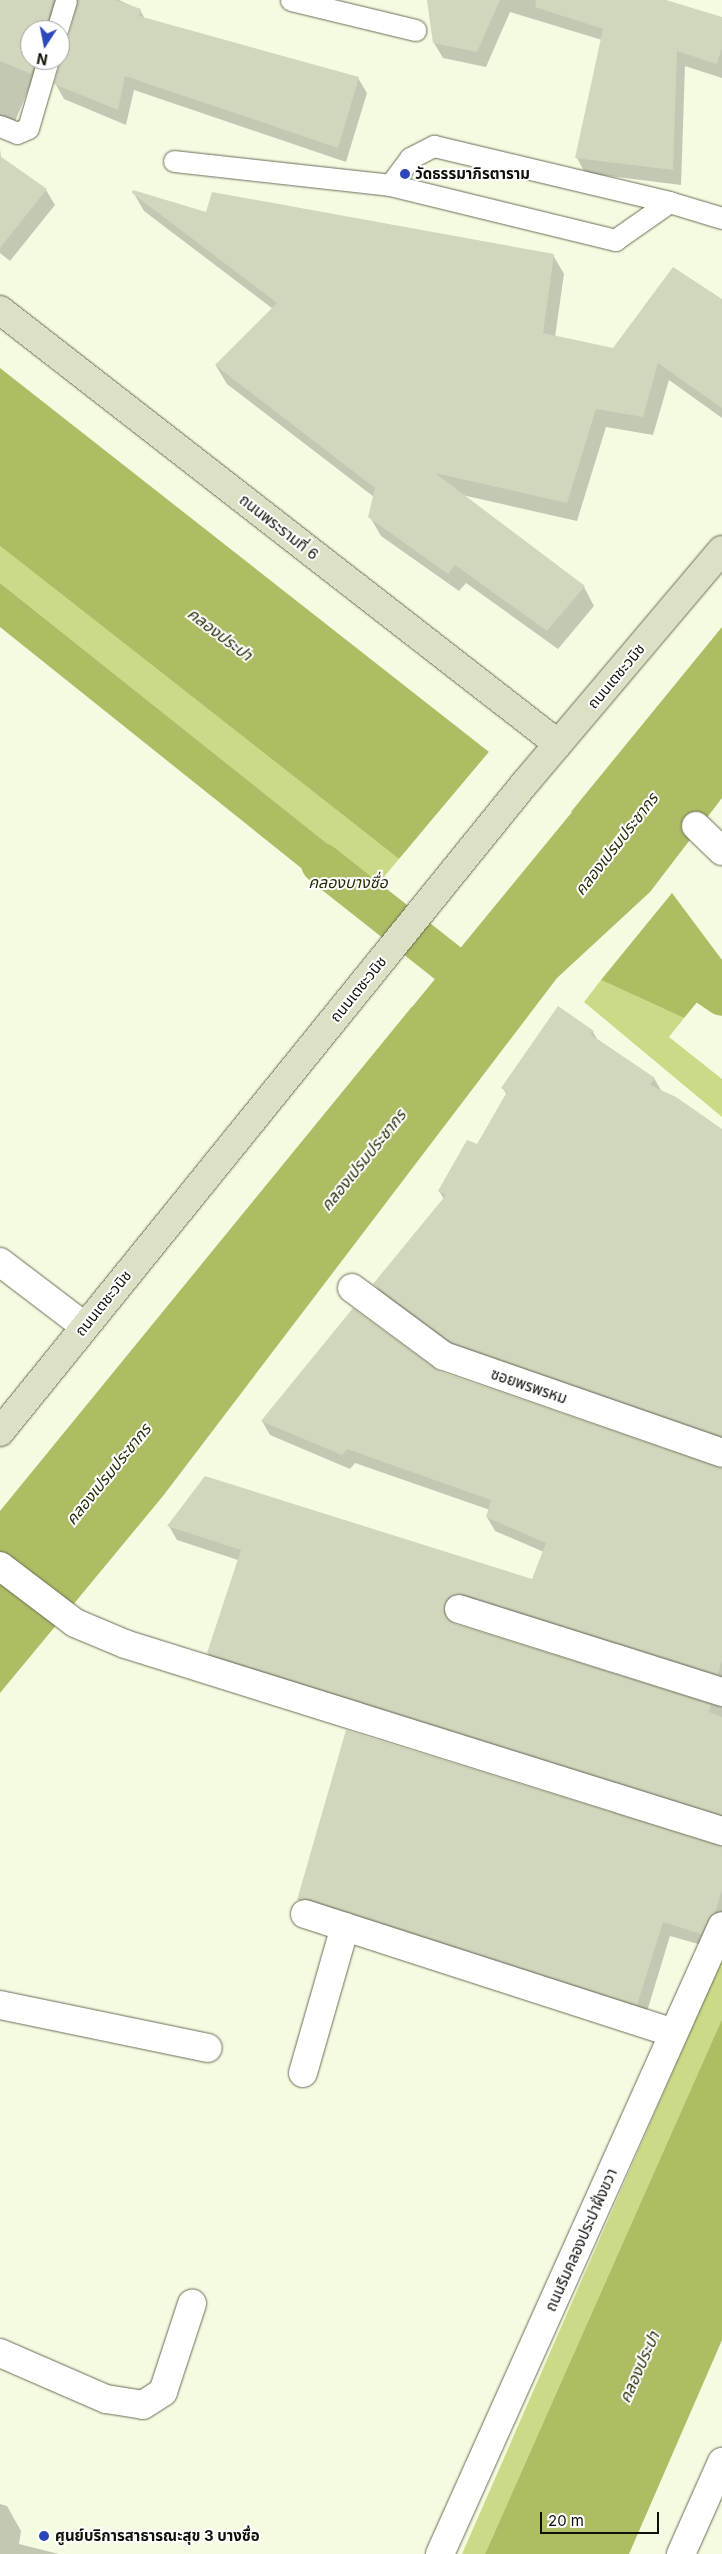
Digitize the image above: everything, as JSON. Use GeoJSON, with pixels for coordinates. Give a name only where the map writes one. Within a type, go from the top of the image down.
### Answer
{"type":"FeatureCollection","features":[{"type":"Feature","properties":{"kind":"main road","name":"ถนนพระรามที่ 6"},"geometry":{"type":"LineString","coordinates":[[0,310],[558,744]]}},
{"type":"Feature","properties":{"kind":"main road","name":"ถนนเตชะวนิช"},"geometry":{"type":"LineString","coordinates":[[0,1432],[525,783],[722,550]]}},
{"type":"Feature","properties":{"kind":"street"},"geometry":{"type":"LineString","coordinates":[[696,826],[722,851]]}},
{"type":"Feature","properties":{"kind":"street"},"geometry":{"type":"LineString","coordinates":[[0,1262],[84,1326]]}},
{"type":"Feature","properties":{"kind":"street","name":"ซอยพรพรหม"},"geometry":{"type":"LineString","coordinates":[[352,1288],[444,1356],[722,1453]]}},
{"type":"Feature","properties":{"kind":"street"},"geometry":{"type":"LineString","coordinates":[[0,1566],[70,1619],[125,1644],[722,1831]]}},
{"type":"Feature","properties":{"kind":"street"},"geometry":{"type":"LineString","coordinates":[[459,1609],[722,1692]]}},
{"type":"Feature","properties":{"kind":"street"},"geometry":{"type":"LineString","coordinates":[[305,1914],[673,2033]]}},
{"type":"Feature","properties":{"kind":"street","name":"ถนนริมคลองประปาฝั่งขวา"},"geometry":{"type":"LineString","coordinates":[[440,2554],[722,1926]]}},
{"type":"Feature","properties":{"kind":"street"},"geometry":{"type":"LineString","coordinates":[[303,2073],[345,1928]]}},
{"type":"Feature","properties":{"kind":"street"},"geometry":{"type":"LineString","coordinates":[[0,2005],[208,2048]]}},
{"type":"Feature","properties":{"kind":"street"},"geometry":{"type":"LineString","coordinates":[[0,2353],[106,2400],[143,2405],[163,2392],[192,2304]]}},
{"type":"Feature","properties":{"kind":"street"},"geometry":{"type":"LineString","coordinates":[[681,2554],[722,2462]]}},
{"type":"Feature","properties":{"kind":"lane"},"geometry":{"type":"LineString","coordinates":[[60,20],[66,0]]}},
{"type":"Feature","properties":{"kind":"lane"},"geometry":{"type":"LineString","coordinates":[[291,0],[415,30]]}},
{"type":"Feature","properties":{"kind":"lane"},"geometry":{"type":"LineString","coordinates":[[0,126],[17,133],[28,128],[45,70]]}},
{"type":"Feature","properties":{"kind":"lane"},"geometry":{"type":"LineString","coordinates":[[390,184],[410,158],[434,146],[669,202],[722,218]]}},
{"type":"Feature","properties":{"kind":"lane"},"geometry":{"type":"LineString","coordinates":[[174,161],[390,184],[616,240],[669,202]]}},
{"type":"Feature","properties":{"kind":"shaded area"},"geometry":{"type":"Polygon","coordinates":[[[0,546],[399,859],[378,884],[0,583],[0,546]]]}},
{"type":"Feature","properties":{"kind":"shaded area"},"geometry":{"type":"Polygon","coordinates":[[[601,980],[684,1018],[669,1037],[722,1079],[722,1117],[584,1002],[601,980]]]}},
{"type":"Feature","properties":{"kind":"shaded area"},"geometry":{"type":"Polygon","coordinates":[[[722,1959],[722,2019],[485,2554],[462,2554],[722,1959]]]}},
{"type":"Feature","properties":{"kind":"water"},"geometry":{"type":"Polygon","coordinates":[[[0,368],[489,752],[399,859],[0,546],[0,368]]]}},
{"type":"Feature","properties":{"kind":"water","name":"คลองบางซื่อ"},"geometry":{"type":"Polygon","coordinates":[[[0,583],[378,884],[355,911],[0,627],[0,583]]]}},
{"type":"Feature","properties":{"kind":"water","name":"คลองเปรมประชากร"},"geometry":{"type":"Polygon","coordinates":[[[722,627],[722,798],[650,892],[557,978],[163,1496],[0,1693],[0,1511],[722,627]]]}},
{"type":"Feature","properties":{"kind":"water"},"geometry":{"type":"Polygon","coordinates":[[[672,893],[722,960],[722,972],[684,1018],[601,980],[672,893]]]}},
{"type":"Feature","properties":{"kind":"water"},"geometry":{"type":"Polygon","coordinates":[[[722,2019],[722,2340],[629,2554],[485,2554],[722,2019]]]}},
{"type":"Feature","properties":{"kind":"pier"},"geometry":{"type":"Polygon","coordinates":[[[489,752],[491,753],[406,850],[489,752]]]}},
{"type":"Feature","properties":{"kind":"pier"},"geometry":{"type":"Polygon","coordinates":[[[569,811],[572,812],[412,1007],[410,1005],[569,811]]]}},
{"type":"Feature","properties":{"kind":"building"},"geometry":{"type":"Polygon","coordinates":[[[0,0],[53,0],[48,20],[20,20],[20,69],[0,61],[0,0]]]}},
{"type":"Feature","properties":{"kind":"building"},"geometry":{"type":"Polygon","coordinates":[[[78,0],[115,0],[141,9],[139,16],[359,77],[338,148],[125,76],[118,110],[54,84],[58,70],[70,70],[70,30],[78,0]]]}},
{"type":"Feature","properties":{"kind":"building"},"geometry":{"type":"Polygon","coordinates":[[[427,0],[500,0],[477,52],[433,43],[427,0]]]}},
{"type":"Feature","properties":{"kind":"building"},"geometry":{"type":"Polygon","coordinates":[[[536,0],[666,0],[722,17],[722,47],[717,64],[677,51],[673,170],[575,158],[603,29],[535,7],[536,0]]]}},
{"type":"Feature","properties":{"kind":"building"},"geometry":{"type":"Polygon","coordinates":[[[21,70],[32,70],[31,74],[21,70]]]}},
{"type":"Feature","properties":{"kind":"building"},"geometry":{"type":"Polygon","coordinates":[[[0,156],[47,189],[0,248],[0,156]]]}},
{"type":"Feature","properties":{"kind":"building"},"geometry":{"type":"Polygon","coordinates":[[[133,190],[206,212],[212,192],[554,254],[543,333],[613,348],[673,267],[722,299],[722,408],[658,363],[643,417],[596,409],[567,503],[435,473],[585,586],[547,631],[455,565],[448,574],[368,517],[375,488],[215,365],[277,303],[132,193],[133,190]]]}},
{"type":"Feature","properties":{"kind":"building"},"geometry":{"type":"Polygon","coordinates":[[[558,1006],[594,1031],[590,1034],[655,1078],[650,1085],[676,1097],[722,1129],[722,1436],[451,1342],[373,1284],[446,1195],[438,1191],[467,1140],[477,1144],[507,1092],[501,1088],[558,1006]]]}},
{"type":"Feature","properties":{"kind":"building"},"geometry":{"type":"Polygon","coordinates":[[[353,1308],[439,1371],[722,1468],[722,1660],[718,1674],[464,1594],[449,1597],[444,1612],[454,1624],[711,1705],[709,1712],[722,1717],[722,1815],[207,1653],[241,1550],[167,1526],[205,1476],[532,1579],[546,1543],[486,1517],[491,1500],[347,1449],[342,1455],[261,1421],[353,1308]]]}},
{"type":"Feature","properties":{"kind":"building"},"geometry":{"type":"Polygon","coordinates":[[[346,1730],[722,1846],[722,1889],[715,1913],[701,1934],[663,1922],[637,2005],[310,1899],[297,1900],[346,1730]]]}},
{"type":"Feature","properties":{"kind":"waterway","name":"คลองบางซื่อ"},"geometry":{"type":"LineString","coordinates":[[321,863],[492,998]]}},
{"type":"Feature","properties":{"kind":"waterway","name":"คลองประปา"},"geometry":{"type":"LineString","coordinates":[[664,955],[722,995]]}},
{"type":"Feature","properties":{"kind":"place","name":"วัดธรรมาภิรตาราม"},"geometry":{"type":"Point","coordinates":[405,174]}},
{"type":"Feature","properties":{"kind":"place","name":"ศูนย์บริการสาธารณะสุข 3 บางซื่อ"},"geometry":{"type":"Point","coordinates":[44,2536]}}]}
